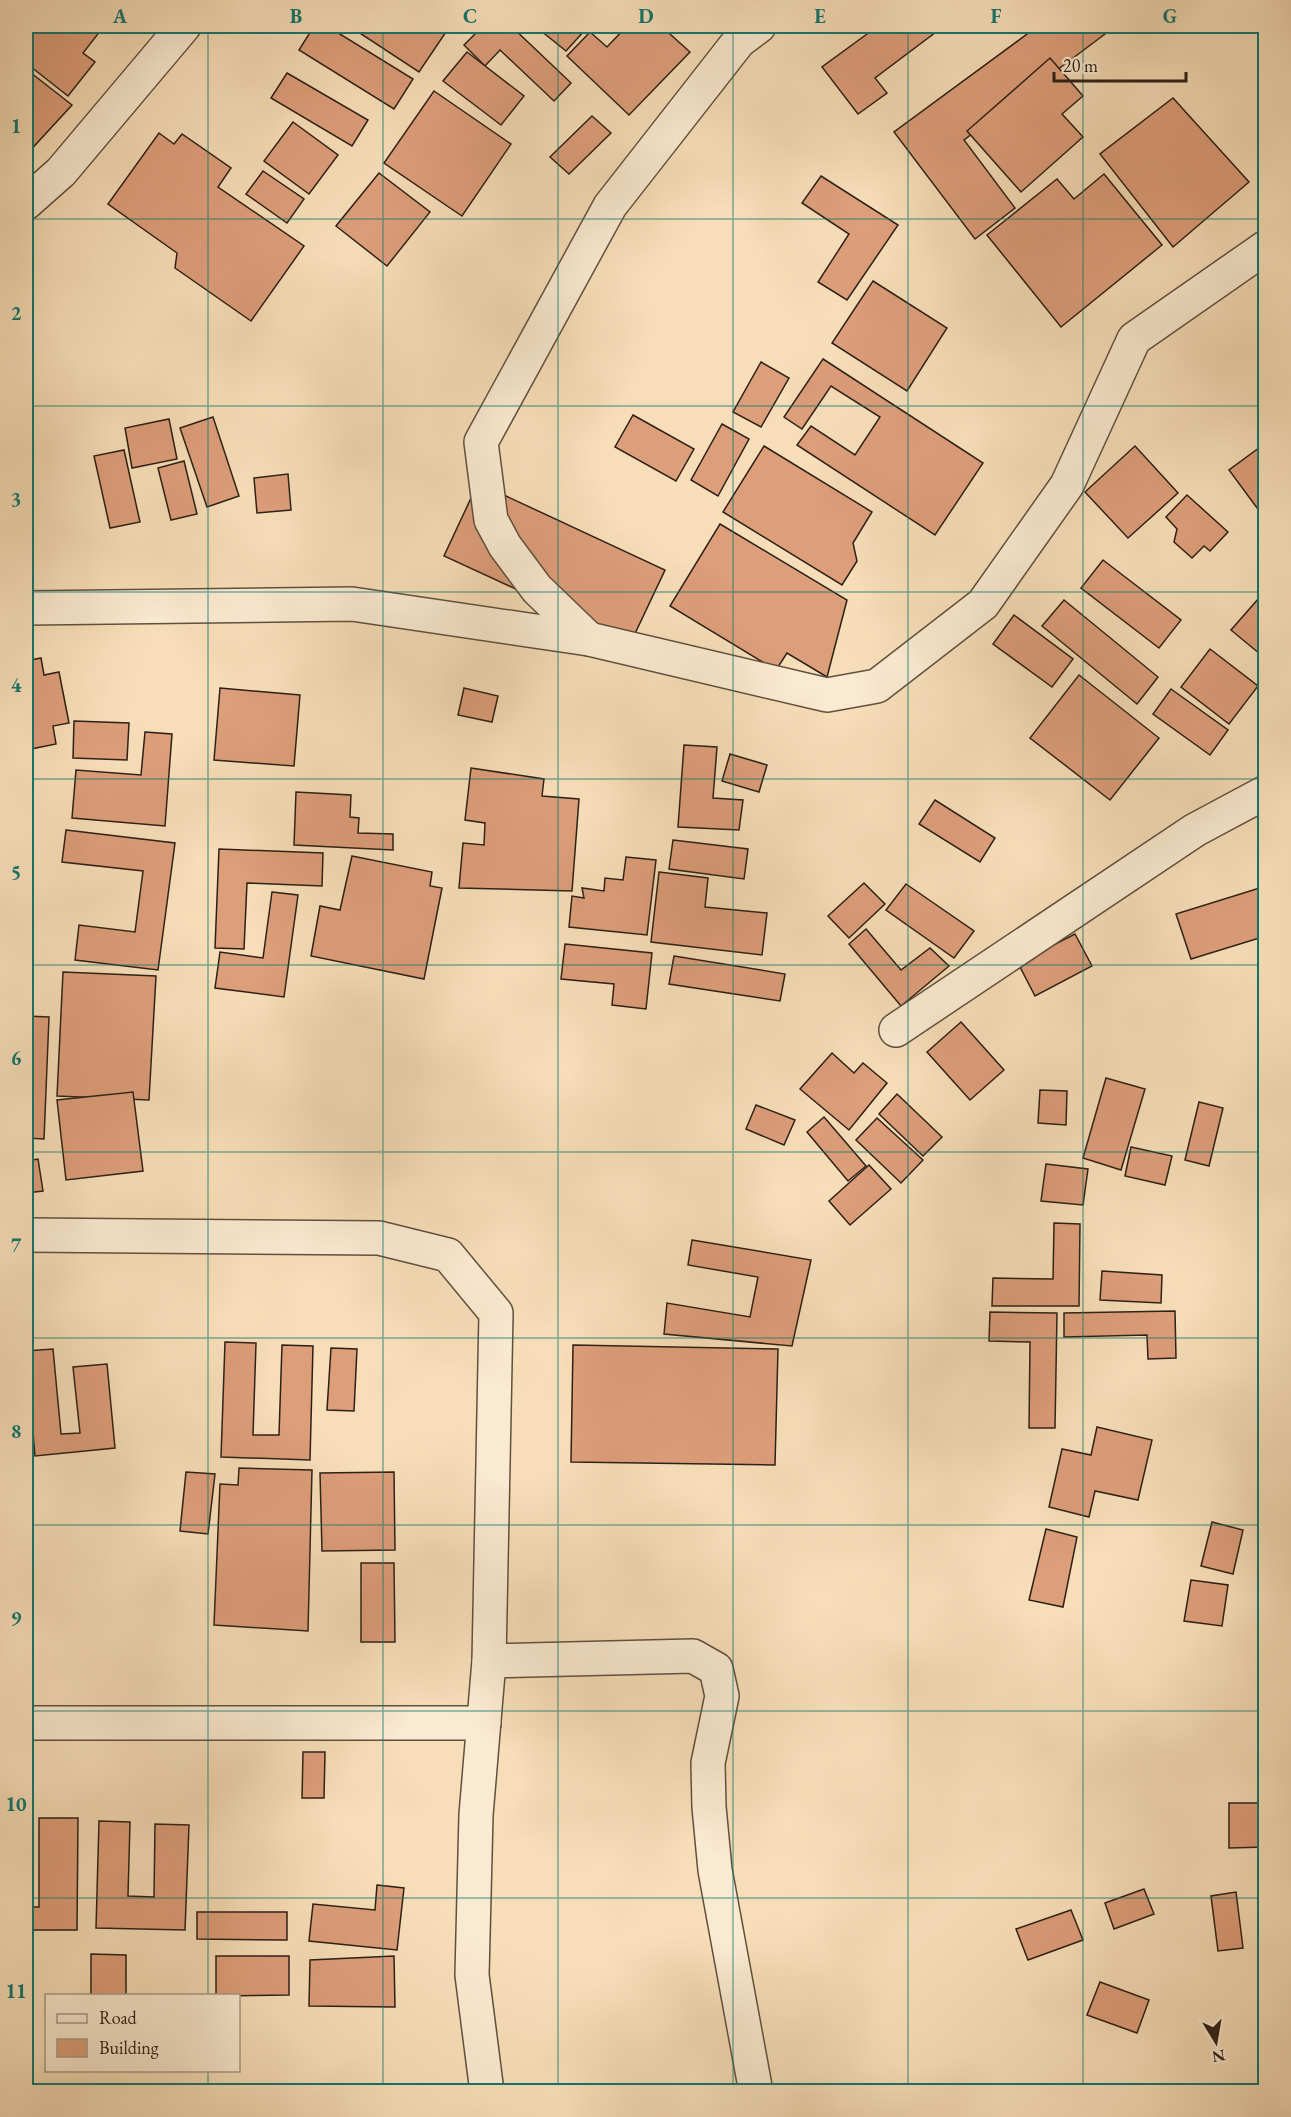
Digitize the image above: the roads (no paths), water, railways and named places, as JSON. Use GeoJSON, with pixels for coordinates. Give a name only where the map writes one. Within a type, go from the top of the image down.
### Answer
{"type":"FeatureCollection","features":[{"type":"Feature","properties":{"kind":"street"},"geometry":{"type":"LineString","coordinates":[[26,203],[61,172],[184,26]]}},
{"type":"Feature","properties":{"kind":"street"},"geometry":{"type":"LineString","coordinates":[[589,639],[537,589],[491,520],[481,442],[610,206],[739,41],[759,26]]}},
{"type":"Feature","properties":{"kind":"street"},"geometry":{"type":"LineString","coordinates":[[26,608],[352,604],[589,639],[827,695],[877,687],[983,604],[1068,485],[1134,339],[1266,247]]}},
{"type":"Feature","properties":{"kind":"street"},"geometry":{"type":"LineString","coordinates":[[896,1030],[1195,830],[1266,792]]}},
{"type":"Feature","properties":{"kind":"street"},"geometry":{"type":"LineString","coordinates":[[26,1235],[379,1238],[448,1255],[496,1313],[489,1661],[476,1815],[472,1975],[487,2091]]}},
{"type":"Feature","properties":{"kind":"street"},"geometry":{"type":"LineString","coordinates":[[489,1661],[693,1656],[716,1669],[722,1695],[708,1763],[709,1807],[715,1870],[756,2091]]}},
{"type":"Feature","properties":{"kind":"street"},"geometry":{"type":"LineString","coordinates":[[26,1724],[484,1723]]}}]}
